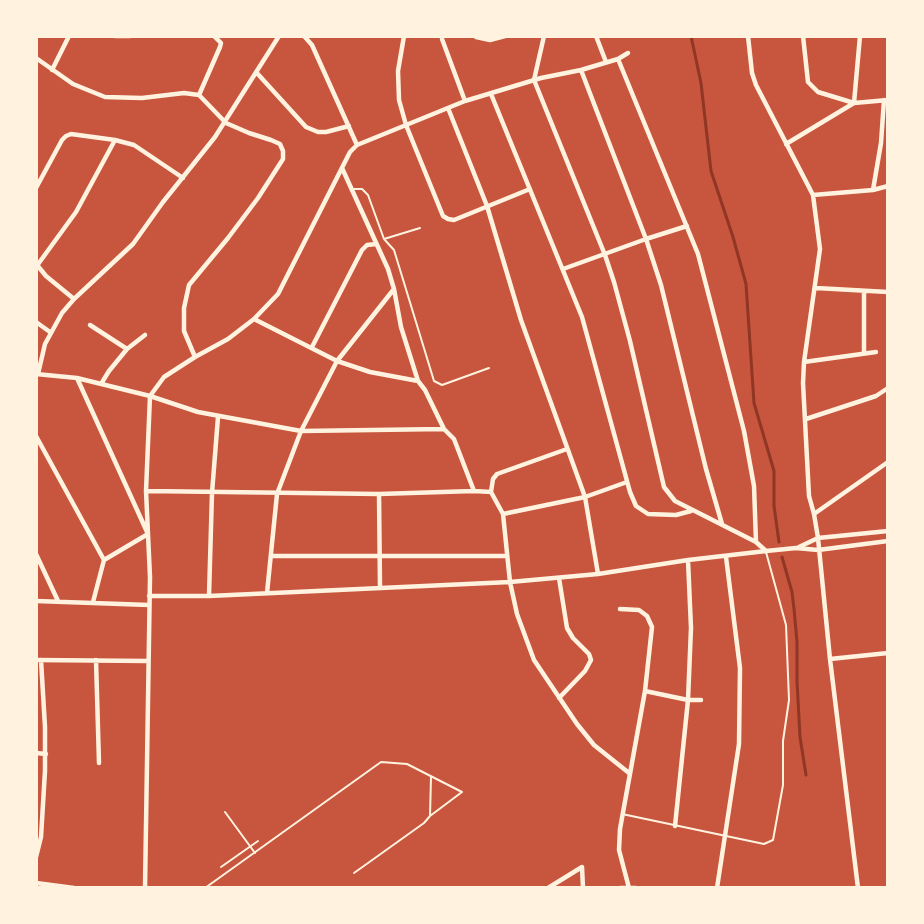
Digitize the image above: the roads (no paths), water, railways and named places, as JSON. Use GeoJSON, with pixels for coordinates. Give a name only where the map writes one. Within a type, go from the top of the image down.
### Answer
{"type":"FeatureCollection","features":[{"type":"Feature","properties":{"kind":"street"},"geometry":{"type":"LineString","coordinates":[[52,70],[69,36]]}},
{"type":"Feature","properties":{"kind":"street"},"geometry":{"type":"LineString","coordinates":[[115,36],[130,36]]}},
{"type":"Feature","properties":{"kind":"street"},"geometry":{"type":"LineString","coordinates":[[199,95],[220,47],[221,43],[214,36]]}},
{"type":"Feature","properties":{"kind":"street"},"geometry":{"type":"LineString","coordinates":[[279,36],[226,123],[199,159],[128,249],[74,299],[50,332],[37,374],[77,378],[150,396],[218,417],[301,431],[444,429]]}},
{"type":"Feature","properties":{"kind":"street"},"geometry":{"type":"LineString","coordinates":[[304,36],[312,45],[357,145]]}},
{"type":"Feature","properties":{"kind":"street"},"geometry":{"type":"LineString","coordinates":[[404,36],[398,85],[399,100],[406,125],[443,216],[454,220],[530,189]]}},
{"type":"Feature","properties":{"kind":"street"},"geometry":{"type":"LineString","coordinates":[[476,37],[490,40],[505,36]]}},
{"type":"Feature","properties":{"kind":"street"},"geometry":{"type":"LineString","coordinates":[[544,36],[534,80],[605,255],[630,341],[664,487],[675,501],[756,542],[766,551]]}},
{"type":"Feature","properties":{"kind":"street"},"geometry":{"type":"LineString","coordinates":[[596,36],[606,62]]}},
{"type":"Feature","properties":{"kind":"street"},"geometry":{"type":"LineString","coordinates":[[748,36],[752,73],[756,85],[813,195],[820,249],[803,383],[809,496],[818,538],[830,659],[858,888]]}},
{"type":"Feature","properties":{"kind":"street"},"geometry":{"type":"LineString","coordinates":[[803,36],[808,82],[818,92],[854,103],[886,100],[873,190]]}},
{"type":"Feature","properties":{"kind":"street"},"geometry":{"type":"LineString","coordinates":[[854,103],[860,36]]}},
{"type":"Feature","properties":{"kind":"street"},"geometry":{"type":"LineString","coordinates":[[442,39],[465,101]]}},
{"type":"Feature","properties":{"kind":"street"},"geometry":{"type":"LineString","coordinates":[[145,888],[149,605],[146,491],[150,396],[164,377],[228,339],[254,319],[278,294],[350,152],[357,145],[465,101],[534,80],[581,70],[618,59],[628,53]]}},
{"type":"Feature","properties":{"kind":"street"},"geometry":{"type":"LineString","coordinates":[[36,58],[74,84],[105,97],[142,98],[184,93],[199,95],[226,123],[280,144],[283,159],[228,238],[189,285],[184,308],[184,331],[195,357]]}},
{"type":"Feature","properties":{"kind":"street"},"geometry":{"type":"LineString","coordinates":[[618,59],[687,226],[704,274],[744,431],[754,486],[756,542]]}},
{"type":"Feature","properties":{"kind":"street"},"geometry":{"type":"LineString","coordinates":[[581,70],[646,239],[661,285],[722,524]]}},
{"type":"Feature","properties":{"kind":"street"},"geometry":{"type":"LineString","coordinates":[[256,72],[306,127],[318,132],[326,132],[348,126]]}},
{"type":"Feature","properties":{"kind":"street"},"geometry":{"type":"LineString","coordinates":[[491,94],[582,317],[627,482],[636,506],[648,514],[676,515],[692,511]]}},
{"type":"Feature","properties":{"kind":"street"},"geometry":{"type":"LineString","coordinates":[[786,144],[854,103]]}},
{"type":"Feature","properties":{"kind":"street"},"geometry":{"type":"LineString","coordinates":[[448,108],[487,206],[521,320],[585,497],[598,574]]}},
{"type":"Feature","properties":{"kind":"street"},"geometry":{"type":"LineString","coordinates":[[36,188],[62,140],[71,134],[134,145],[183,178]]}},
{"type":"Feature","properties":{"kind":"street"},"geometry":{"type":"LineString","coordinates":[[74,299],[45,276],[37,266],[76,212],[115,140]]}},
{"type":"Feature","properties":{"kind":"street"},"geometry":{"type":"LineString","coordinates":[[342,168],[388,269],[401,327],[418,381],[425,390],[444,429],[454,439],[474,491]]}},
{"type":"Feature","properties":{"kind":"street"},"geometry":{"type":"LineString","coordinates":[[813,195],[873,190],[888,186]]}},
{"type":"Feature","properties":{"kind":"street"},"geometry":{"type":"LineString","coordinates":[[564,269],[687,226]]}},
{"type":"Feature","properties":{"kind":"street"},"geometry":{"type":"LineString","coordinates":[[312,347],[362,250],[367,245],[376,244]]}},
{"type":"Feature","properties":{"kind":"street"},"geometry":{"type":"LineString","coordinates":[[816,288],[888,292]]}},
{"type":"Feature","properties":{"kind":"street"},"geometry":{"type":"LineString","coordinates":[[267,594],[277,494],[301,431],[337,361],[394,289]]}},
{"type":"Feature","properties":{"kind":"street"},"geometry":{"type":"LineString","coordinates":[[864,292],[864,352]]}},
{"type":"Feature","properties":{"kind":"street"},"geometry":{"type":"LineString","coordinates":[[254,319],[337,361],[370,372],[418,381]]}},
{"type":"Feature","properties":{"kind":"street"},"geometry":{"type":"LineString","coordinates":[[36,322],[50,332]]}},
{"type":"Feature","properties":{"kind":"street"},"geometry":{"type":"LineString","coordinates":[[90,326],[127,349]]}},
{"type":"Feature","properties":{"kind":"street"},"geometry":{"type":"LineString","coordinates":[[101,384],[127,349],[145,335]]}},
{"type":"Feature","properties":{"kind":"street"},"geometry":{"type":"LineString","coordinates":[[804,362],[876,352]]}},
{"type":"Feature","properties":{"kind":"street"},"geometry":{"type":"LineString","coordinates":[[77,378],[148,534]]}},
{"type":"Feature","properties":{"kind":"street"},"geometry":{"type":"LineString","coordinates":[[806,419],[876,396],[888,388]]}},
{"type":"Feature","properties":{"kind":"street"},"geometry":{"type":"LineString","coordinates":[[209,596],[212,493],[218,417]]}},
{"type":"Feature","properties":{"kind":"street"},"geometry":{"type":"LineString","coordinates":[[36,436],[104,560],[93,602]]}},
{"type":"Feature","properties":{"kind":"street"},"geometry":{"type":"LineString","coordinates":[[567,449],[497,474],[493,479],[491,492],[503,514],[510,582],[517,614],[534,660],[594,745],[629,773]]}},
{"type":"Feature","properties":{"kind":"street"},"geometry":{"type":"LineString","coordinates":[[814,514],[888,462]]}},
{"type":"Feature","properties":{"kind":"street"},"geometry":{"type":"LineString","coordinates":[[503,514],[585,497],[627,482]]}},
{"type":"Feature","properties":{"kind":"street"},"geometry":{"type":"LineString","coordinates":[[146,491],[277,494],[491,492]]}},
{"type":"Feature","properties":{"kind":"street"},"geometry":{"type":"LineString","coordinates":[[379,494],[380,587]]}},
{"type":"Feature","properties":{"kind":"street"},"geometry":{"type":"LineString","coordinates":[[796,548],[818,538],[888,531]]}},
{"type":"Feature","properties":{"kind":"street"},"geometry":{"type":"LineString","coordinates":[[104,560],[148,534]]}},
{"type":"Feature","properties":{"kind":"street"},"geometry":{"type":"LineString","coordinates":[[149,596],[267,594],[510,582],[598,574],[766,551],[796,548],[818,550],[888,541]]}},
{"type":"Feature","properties":{"kind":"street"},"geometry":{"type":"LineString","coordinates":[[36,554],[58,601]]}},
{"type":"Feature","properties":{"kind":"street"},"geometry":{"type":"LineString","coordinates":[[271,556],[507,556]]}},
{"type":"Feature","properties":{"kind":"street"},"geometry":{"type":"LineString","coordinates":[[717,888],[739,744],[740,668],[726,557]]}},
{"type":"Feature","properties":{"kind":"street"},"geometry":{"type":"LineString","coordinates":[[675,826],[688,700],[691,628],[688,560]]}},
{"type":"Feature","properties":{"kind":"street"},"geometry":{"type":"LineString","coordinates":[[559,578],[567,628],[573,638],[590,654],[591,660],[585,671],[559,698]]}},
{"type":"Feature","properties":{"kind":"street"},"geometry":{"type":"LineString","coordinates":[[36,600],[149,605]]}},
{"type":"Feature","properties":{"kind":"street"},"geometry":{"type":"LineString","coordinates":[[621,609],[639,610],[651,621],[652,627],[645,691],[622,814],[620,850],[629,888]]}},
{"type":"Feature","properties":{"kind":"street"},"geometry":{"type":"LineString","coordinates":[[830,659],[888,653]]}},
{"type":"Feature","properties":{"kind":"street"},"geometry":{"type":"LineString","coordinates":[[36,857],[41,837],[46,754],[44,706],[38,660],[148,662]]}},
{"type":"Feature","properties":{"kind":"street"},"geometry":{"type":"LineString","coordinates":[[96,660],[99,763]]}},
{"type":"Feature","properties":{"kind":"street"},"geometry":{"type":"LineString","coordinates":[[645,691],[688,700],[701,700]]}},
{"type":"Feature","properties":{"kind":"street"},"geometry":{"type":"LineString","coordinates":[[36,706],[44,706]]}},
{"type":"Feature","properties":{"kind":"street"},"geometry":{"type":"LineString","coordinates":[[36,753],[46,754]]}},
{"type":"Feature","properties":{"kind":"street"},"geometry":{"type":"LineString","coordinates":[[36,805],[43,806]]}},
{"type":"Feature","properties":{"kind":"street"},"geometry":{"type":"LineString","coordinates":[[548,888],[582,867],[583,888]]}},
{"type":"Feature","properties":{"kind":"street"},"geometry":{"type":"LineString","coordinates":[[36,883],[74,888]]}},
{"type":"Feature","properties":{"kind":"street"},"geometry":{"type":"LineString","coordinates":[[620,888],[636,888]]}},
{"type":"Feature","properties":{"kind":"lane"},"geometry":{"type":"LineString","coordinates":[[351,190],[362,189],[368,195],[384,239],[394,250],[435,381],[442,385],[489,368]]}},
{"type":"Feature","properties":{"kind":"lane"},"geometry":{"type":"LineString","coordinates":[[384,239],[420,228]]}},
{"type":"Feature","properties":{"kind":"lane"},"geometry":{"type":"LineString","coordinates":[[622,814],[764,844],[773,840],[783,785],[783,741],[789,700],[786,626],[766,551]]}},
{"type":"Feature","properties":{"kind":"lane"},"geometry":{"type":"LineString","coordinates":[[205,888],[381,762],[407,764],[462,792],[430,816],[424,824],[354,873]]}},
{"type":"Feature","properties":{"kind":"lane"},"geometry":{"type":"LineString","coordinates":[[430,816],[431,776]]}},
{"type":"Feature","properties":{"kind":"lane"},"geometry":{"type":"LineString","coordinates":[[225,812],[255,853]]}},
{"type":"Feature","properties":{"kind":"lane"},"geometry":{"type":"LineString","coordinates":[[221,867],[258,841]]}},
{"type":"Feature","properties":{"kind":"waterway"},"geometry":{"type":"LineString","coordinates":[[691,36],[701,83],[711,171],[746,284],[754,403],[774,471],[774,506],[779,542]]}},
{"type":"Feature","properties":{"kind":"waterway"},"geometry":{"type":"LineString","coordinates":[[782,557],[792,592],[794,609],[800,737],[806,775]]}}]}
